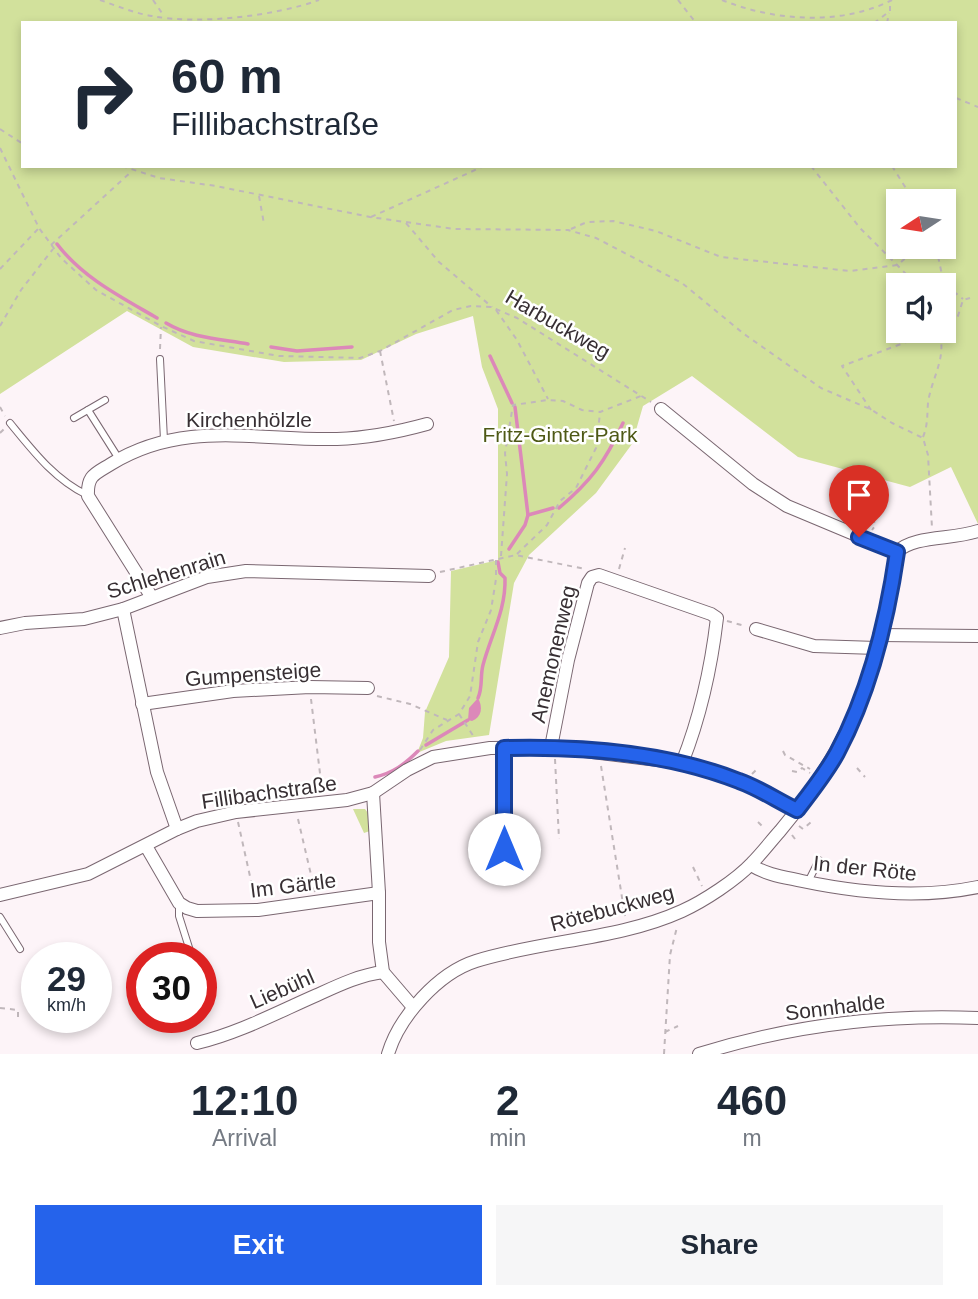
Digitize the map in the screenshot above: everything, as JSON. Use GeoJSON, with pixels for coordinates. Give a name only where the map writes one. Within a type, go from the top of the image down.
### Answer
{"type":"FeatureCollection","features":[{"type":"Feature","properties":{"kind":"street"},"geometry":{"type":"LineString","coordinates":[[661,409],[753,484],[787,506],[897,552],[913,541],[954,538],[978,531]]}},
{"type":"Feature","properties":{"kind":"street","name":"Kirchenhölzle"},"geometry":{"type":"LineString","coordinates":[[89,496],[87,484],[92,475],[119,459],[164,440],[215,434],[340,439],[397,432],[427,424]]}},
{"type":"Feature","properties":{"kind":"street"},"geometry":{"type":"LineString","coordinates":[[89,496],[151,596]]}},
{"type":"Feature","properties":{"kind":"street","name":"Rötebuckweg"},"geometry":{"type":"LineString","coordinates":[[388,1054],[391,1042],[414,1007],[436,984],[474,961],[627,929],[681,912],[707,897],[751,864],[821,778],[855,717],[872,671],[897,552]]}},
{"type":"Feature","properties":{"kind":"street","name":"Schlehenrain"},"geometry":{"type":"LineString","coordinates":[[0,628],[25,623],[84,619],[207,577],[246,570],[429,576]]}},
{"type":"Feature","properties":{"kind":"street","name":"Anemonenweg"},"geometry":{"type":"LineString","coordinates":[[553,747],[568,660],[592,577],[599,575],[615,580],[717,618]]}},
{"type":"Feature","properties":{"kind":"street"},"geometry":{"type":"LineString","coordinates":[[122,608],[157,772],[177,829]]}},
{"type":"Feature","properties":{"kind":"street"},"geometry":{"type":"LineString","coordinates":[[682,763],[695,731],[706,690],[717,618]]}},
{"type":"Feature","properties":{"kind":"street"},"geometry":{"type":"LineString","coordinates":[[756,629],[814,646],[978,636]]}},
{"type":"Feature","properties":{"kind":"street","name":"Gumpensteige"},"geometry":{"type":"LineString","coordinates":[[142,704],[233,691],[310,687],[368,688]]}},
{"type":"Feature","properties":{"kind":"street","name":"Fillibachstraße"},"geometry":{"type":"LineString","coordinates":[[0,895],[88,874],[197,821],[236,812],[323,804],[373,793],[407,770],[433,758],[483,748],[553,747],[682,763],[740,781],[797,810]]}},
{"type":"Feature","properties":{"kind":"street"},"geometry":{"type":"LineString","coordinates":[[504,748],[504,849]]}},
{"type":"Feature","properties":{"kind":"street"},"geometry":{"type":"LineString","coordinates":[[373,793],[379,942],[383,972],[414,1007]]}},
{"type":"Feature","properties":{"kind":"street"},"geometry":{"type":"LineString","coordinates":[[146,846],[179,903]]}},
{"type":"Feature","properties":{"kind":"street","name":"In der Röte"},"geometry":{"type":"LineString","coordinates":[[751,864],[764,873],[871,892],[956,892],[978,887]]}},
{"type":"Feature","properties":{"kind":"street","name":"Im Gärtle"},"geometry":{"type":"LineString","coordinates":[[179,903],[197,911],[258,910],[379,892]]}},
{"type":"Feature","properties":{"kind":"street","name":"Liebühl"},"geometry":{"type":"LineString","coordinates":[[197,1043],[222,1037],[344,983],[383,972]]}},
{"type":"Feature","properties":{"kind":"street","name":"Sonnhalde"},"geometry":{"type":"LineString","coordinates":[[699,1054],[791,1031],[845,1023],[887,1018],[978,1018]]}},
{"type":"Feature","properties":{"kind":"lane"},"geometry":{"type":"LineString","coordinates":[[160,359],[164,440]]}},
{"type":"Feature","properties":{"kind":"lane"},"geometry":{"type":"LineString","coordinates":[[74,418],[104,400]]}},
{"type":"Feature","properties":{"kind":"lane"},"geometry":{"type":"LineString","coordinates":[[88,410],[119,459]]}},
{"type":"Feature","properties":{"kind":"lane"},"geometry":{"type":"LineString","coordinates":[[10,424],[48,468],[68,486],[89,496]]}},
{"type":"Feature","properties":{"kind":"lane"},"geometry":{"type":"LineString","coordinates":[[808,882],[819,860]]}},
{"type":"Feature","properties":{"kind":"lane"},"geometry":{"type":"LineString","coordinates":[[179,903],[179,916],[187,942]]}},
{"type":"Feature","properties":{"kind":"lane"},"geometry":{"type":"LineString","coordinates":[[0,916],[20,949]]}},
{"type":"Feature","properties":{"kind":"path"},"geometry":{"type":"LineString","coordinates":[[100,0],[152,16],[212,19],[245,16],[319,0]]}},
{"type":"Feature","properties":{"kind":"path"},"geometry":{"type":"LineString","coordinates":[[153,0],[165,18]]}},
{"type":"Feature","properties":{"kind":"path"},"geometry":{"type":"LineString","coordinates":[[678,0],[694,21]]}},
{"type":"Feature","properties":{"kind":"path"},"geometry":{"type":"LineString","coordinates":[[722,0],[780,17],[843,15],[876,8],[891,0]]}},
{"type":"Feature","properties":{"kind":"path"},"geometry":{"type":"LineString","coordinates":[[888,21],[891,0]]}},
{"type":"Feature","properties":{"kind":"path"},"geometry":{"type":"LineString","coordinates":[[877,21],[890,11]]}},
{"type":"Feature","properties":{"kind":"path"},"geometry":{"type":"LineString","coordinates":[[151,21],[152,16]]}},
{"type":"Feature","properties":{"kind":"path"},"geometry":{"type":"LineString","coordinates":[[957,98],[978,107]]}},
{"type":"Feature","properties":{"kind":"path"},"geometry":{"type":"LineString","coordinates":[[0,129],[21,143]]}},
{"type":"Feature","properties":{"kind":"path","name":"Harbuckweg"},"geometry":{"type":"LineString","coordinates":[[0,148],[38,228],[61,258],[96,290],[194,341],[279,356],[360,358],[380,351],[453,310],[471,306],[491,307],[517,318],[661,409]]}},
{"type":"Feature","properties":{"kind":"path"},"geometry":{"type":"LineString","coordinates":[[128,168],[159,178],[370,217],[455,229],[568,230],[596,238],[682,283],[795,372],[821,388],[923,438]]}},
{"type":"Feature","properties":{"kind":"path"},"geometry":{"type":"LineString","coordinates":[[370,217],[480,168]]}},
{"type":"Feature","properties":{"kind":"path"},"geometry":{"type":"LineString","coordinates":[[813,168],[860,228],[906,273]]}},
{"type":"Feature","properties":{"kind":"path"},"geometry":{"type":"LineString","coordinates":[[893,168],[906,189]]}},
{"type":"Feature","properties":{"kind":"path"},"geometry":{"type":"LineString","coordinates":[[51,245],[133,170]]}},
{"type":"Feature","properties":{"kind":"path"},"geometry":{"type":"LineString","coordinates":[[259,195],[264,224]]}},
{"type":"Feature","properties":{"kind":"path"},"geometry":{"type":"LineString","coordinates":[[568,230],[587,222],[613,221],[656,231],[721,257],[850,271],[898,265],[904,259]]}},
{"type":"Feature","properties":{"kind":"path"},"geometry":{"type":"LineString","coordinates":[[405,222],[439,262],[498,312],[517,340],[548,400]]}},
{"type":"Feature","properties":{"kind":"path"},"geometry":{"type":"LineString","coordinates":[[0,269],[38,228]]}},
{"type":"Feature","properties":{"kind":"path"},"geometry":{"type":"LineString","coordinates":[[0,326],[21,289],[54,248]]}},
{"type":"Feature","properties":{"kind":"path"},"geometry":{"type":"LineString","coordinates":[[939,259],[944,284],[963,300]]}},
{"type":"Feature","properties":{"kind":"path"},"geometry":{"type":"LineString","coordinates":[[963,300],[970,298]]}},
{"type":"Feature","properties":{"kind":"path"},"geometry":{"type":"LineString","coordinates":[[932,525],[928,454],[923,438],[927,429],[928,401],[935,382],[937,362],[942,355],[940,336],[957,319],[963,300]]}},
{"type":"Feature","properties":{"kind":"path"},"geometry":{"type":"LineString","coordinates":[[160,359],[161,326]]}},
{"type":"Feature","properties":{"kind":"path"},"geometry":{"type":"LineString","coordinates":[[872,411],[842,366],[904,343]]}},
{"type":"Feature","properties":{"kind":"path"},"geometry":{"type":"LineString","coordinates":[[380,351],[393,415]]}},
{"type":"Feature","properties":{"kind":"path"},"geometry":{"type":"LineString","coordinates":[[502,556],[507,474],[505,453],[513,405],[548,400],[563,401],[582,410],[600,412],[642,396]]}},
{"type":"Feature","properties":{"kind":"path"},"geometry":{"type":"LineString","coordinates":[[516,555],[547,525],[560,501],[576,488],[596,447],[600,412]]}},
{"type":"Feature","properties":{"kind":"path"},"geometry":{"type":"LineString","coordinates":[[866,532],[872,531],[875,526],[871,520]]}},
{"type":"Feature","properties":{"kind":"path"},"geometry":{"type":"LineString","coordinates":[[615,580],[625,548]]}},
{"type":"Feature","properties":{"kind":"path"},"geometry":{"type":"LineString","coordinates":[[429,576],[502,556],[516,555],[583,568],[599,575]]}},
{"type":"Feature","properties":{"kind":"path"},"geometry":{"type":"LineString","coordinates":[[407,770],[408,762],[417,757],[426,738],[459,714],[470,696],[478,642],[491,610],[496,559]]}},
{"type":"Feature","properties":{"kind":"path"},"geometry":{"type":"LineString","coordinates":[[717,618],[756,629]]}},
{"type":"Feature","properties":{"kind":"path"},"geometry":{"type":"LineString","coordinates":[[310,687],[323,804]]}},
{"type":"Feature","properties":{"kind":"path"},"geometry":{"type":"LineString","coordinates":[[368,688],[377,696],[410,704],[448,721]]}},
{"type":"Feature","properties":{"kind":"path"},"geometry":{"type":"LineString","coordinates":[[459,714],[469,732],[478,740]]}},
{"type":"Feature","properties":{"kind":"path"},"geometry":{"type":"LineString","coordinates":[[553,747],[559,839]]}},
{"type":"Feature","properties":{"kind":"path"},"geometry":{"type":"LineString","coordinates":[[598,751],[627,929]]}},
{"type":"Feature","properties":{"kind":"path"},"geometry":{"type":"LineString","coordinates":[[783,751],[785,755],[821,778]]}},
{"type":"Feature","properties":{"kind":"path"},"geometry":{"type":"LineString","coordinates":[[792,771],[797,772],[802,768],[821,778]]}},
{"type":"Feature","properties":{"kind":"path"},"geometry":{"type":"LineString","coordinates":[[857,768],[865,777]]}},
{"type":"Feature","properties":{"kind":"path"},"geometry":{"type":"LineString","coordinates":[[296,807],[318,903]]}},
{"type":"Feature","properties":{"kind":"path"},"geometry":{"type":"LineString","coordinates":[[236,812],[258,910]]}},
{"type":"Feature","properties":{"kind":"path"},"geometry":{"type":"LineString","coordinates":[[803,829],[811,822]]}},
{"type":"Feature","properties":{"kind":"path"},"geometry":{"type":"LineString","coordinates":[[788,832],[798,843]]}},
{"type":"Feature","properties":{"kind":"path"},"geometry":{"type":"LineString","coordinates":[[693,867],[707,897]]}},
{"type":"Feature","properties":{"kind":"path"},"geometry":{"type":"LineString","coordinates":[[664,1054],[670,955],[681,912]]}},
{"type":"Feature","properties":{"kind":"path"},"geometry":{"type":"LineString","coordinates":[[0,1008],[18,1010],[18,1020]]}},
{"type":"Feature","properties":{"kind":"path"},"geometry":{"type":"LineString","coordinates":[[664,1033],[678,1026]]}},
{"type":"Feature","properties":{"kind":"green space","name":"Fritz-Ginter-Park"},"geometry":{"type":"Polygon","coordinates":[[[0,0],[978,0],[978,524],[951,467],[910,487],[798,457],[692,376],[643,406],[632,444],[596,493],[529,555],[514,583],[489,735],[446,741],[417,753],[423,738],[425,712],[449,657],[451,571],[498,560],[498,409],[482,367],[473,316],[416,334],[361,360],[284,362],[193,347],[127,311],[0,394],[0,0]]]}},
{"type":"Feature","properties":{"kind":"green space"},"geometry":{"type":"Polygon","coordinates":[[[353,809],[365,809],[370,831],[364,833],[353,809]]]}},
{"type":"Feature","properties":{"kind":"shaded area"},"geometry":{"type":"Polygon","coordinates":[[[478,698],[481,705],[480,714],[472,721],[468,720],[469,708],[478,698]]]}},
{"type":"Feature","properties":{"kind":"waterway"},"geometry":{"type":"LineString","coordinates":[[57,244],[91,277],[157,318]]}},
{"type":"Feature","properties":{"kind":"waterway"},"geometry":{"type":"LineString","coordinates":[[166,323],[196,335],[248,344]]}},
{"type":"Feature","properties":{"kind":"waterway"},"geometry":{"type":"LineString","coordinates":[[271,347],[297,351],[352,347]]}},
{"type":"Feature","properties":{"kind":"waterway"},"geometry":{"type":"LineString","coordinates":[[490,356],[512,403]]}},
{"type":"Feature","properties":{"kind":"waterway"},"geometry":{"type":"LineString","coordinates":[[509,549],[525,525],[528,515],[515,407]]}},
{"type":"Feature","properties":{"kind":"waterway"},"geometry":{"type":"LineString","coordinates":[[559,508],[596,470],[623,423]]}},
{"type":"Feature","properties":{"kind":"waterway"},"geometry":{"type":"LineString","coordinates":[[528,515],[553,508]]}},
{"type":"Feature","properties":{"kind":"waterway"},"geometry":{"type":"LineString","coordinates":[[478,698],[483,665],[505,590],[505,578],[500,573],[498,562]]}},
{"type":"Feature","properties":{"kind":"waterway"},"geometry":{"type":"LineString","coordinates":[[426,745],[468,720]]}},
{"type":"Feature","properties":{"kind":"waterway"},"geometry":{"type":"LineString","coordinates":[[375,777],[398,767],[418,751]]}},
{"type":"Feature","properties":{"kind":"route"},"geometry":{"type":"LineString","coordinates":[[504,849],[504,748],[555,747],[682,763],[740,781],[797,810],[836,754],[855,717],[872,671],[897,552],[859,537]]}}]}
